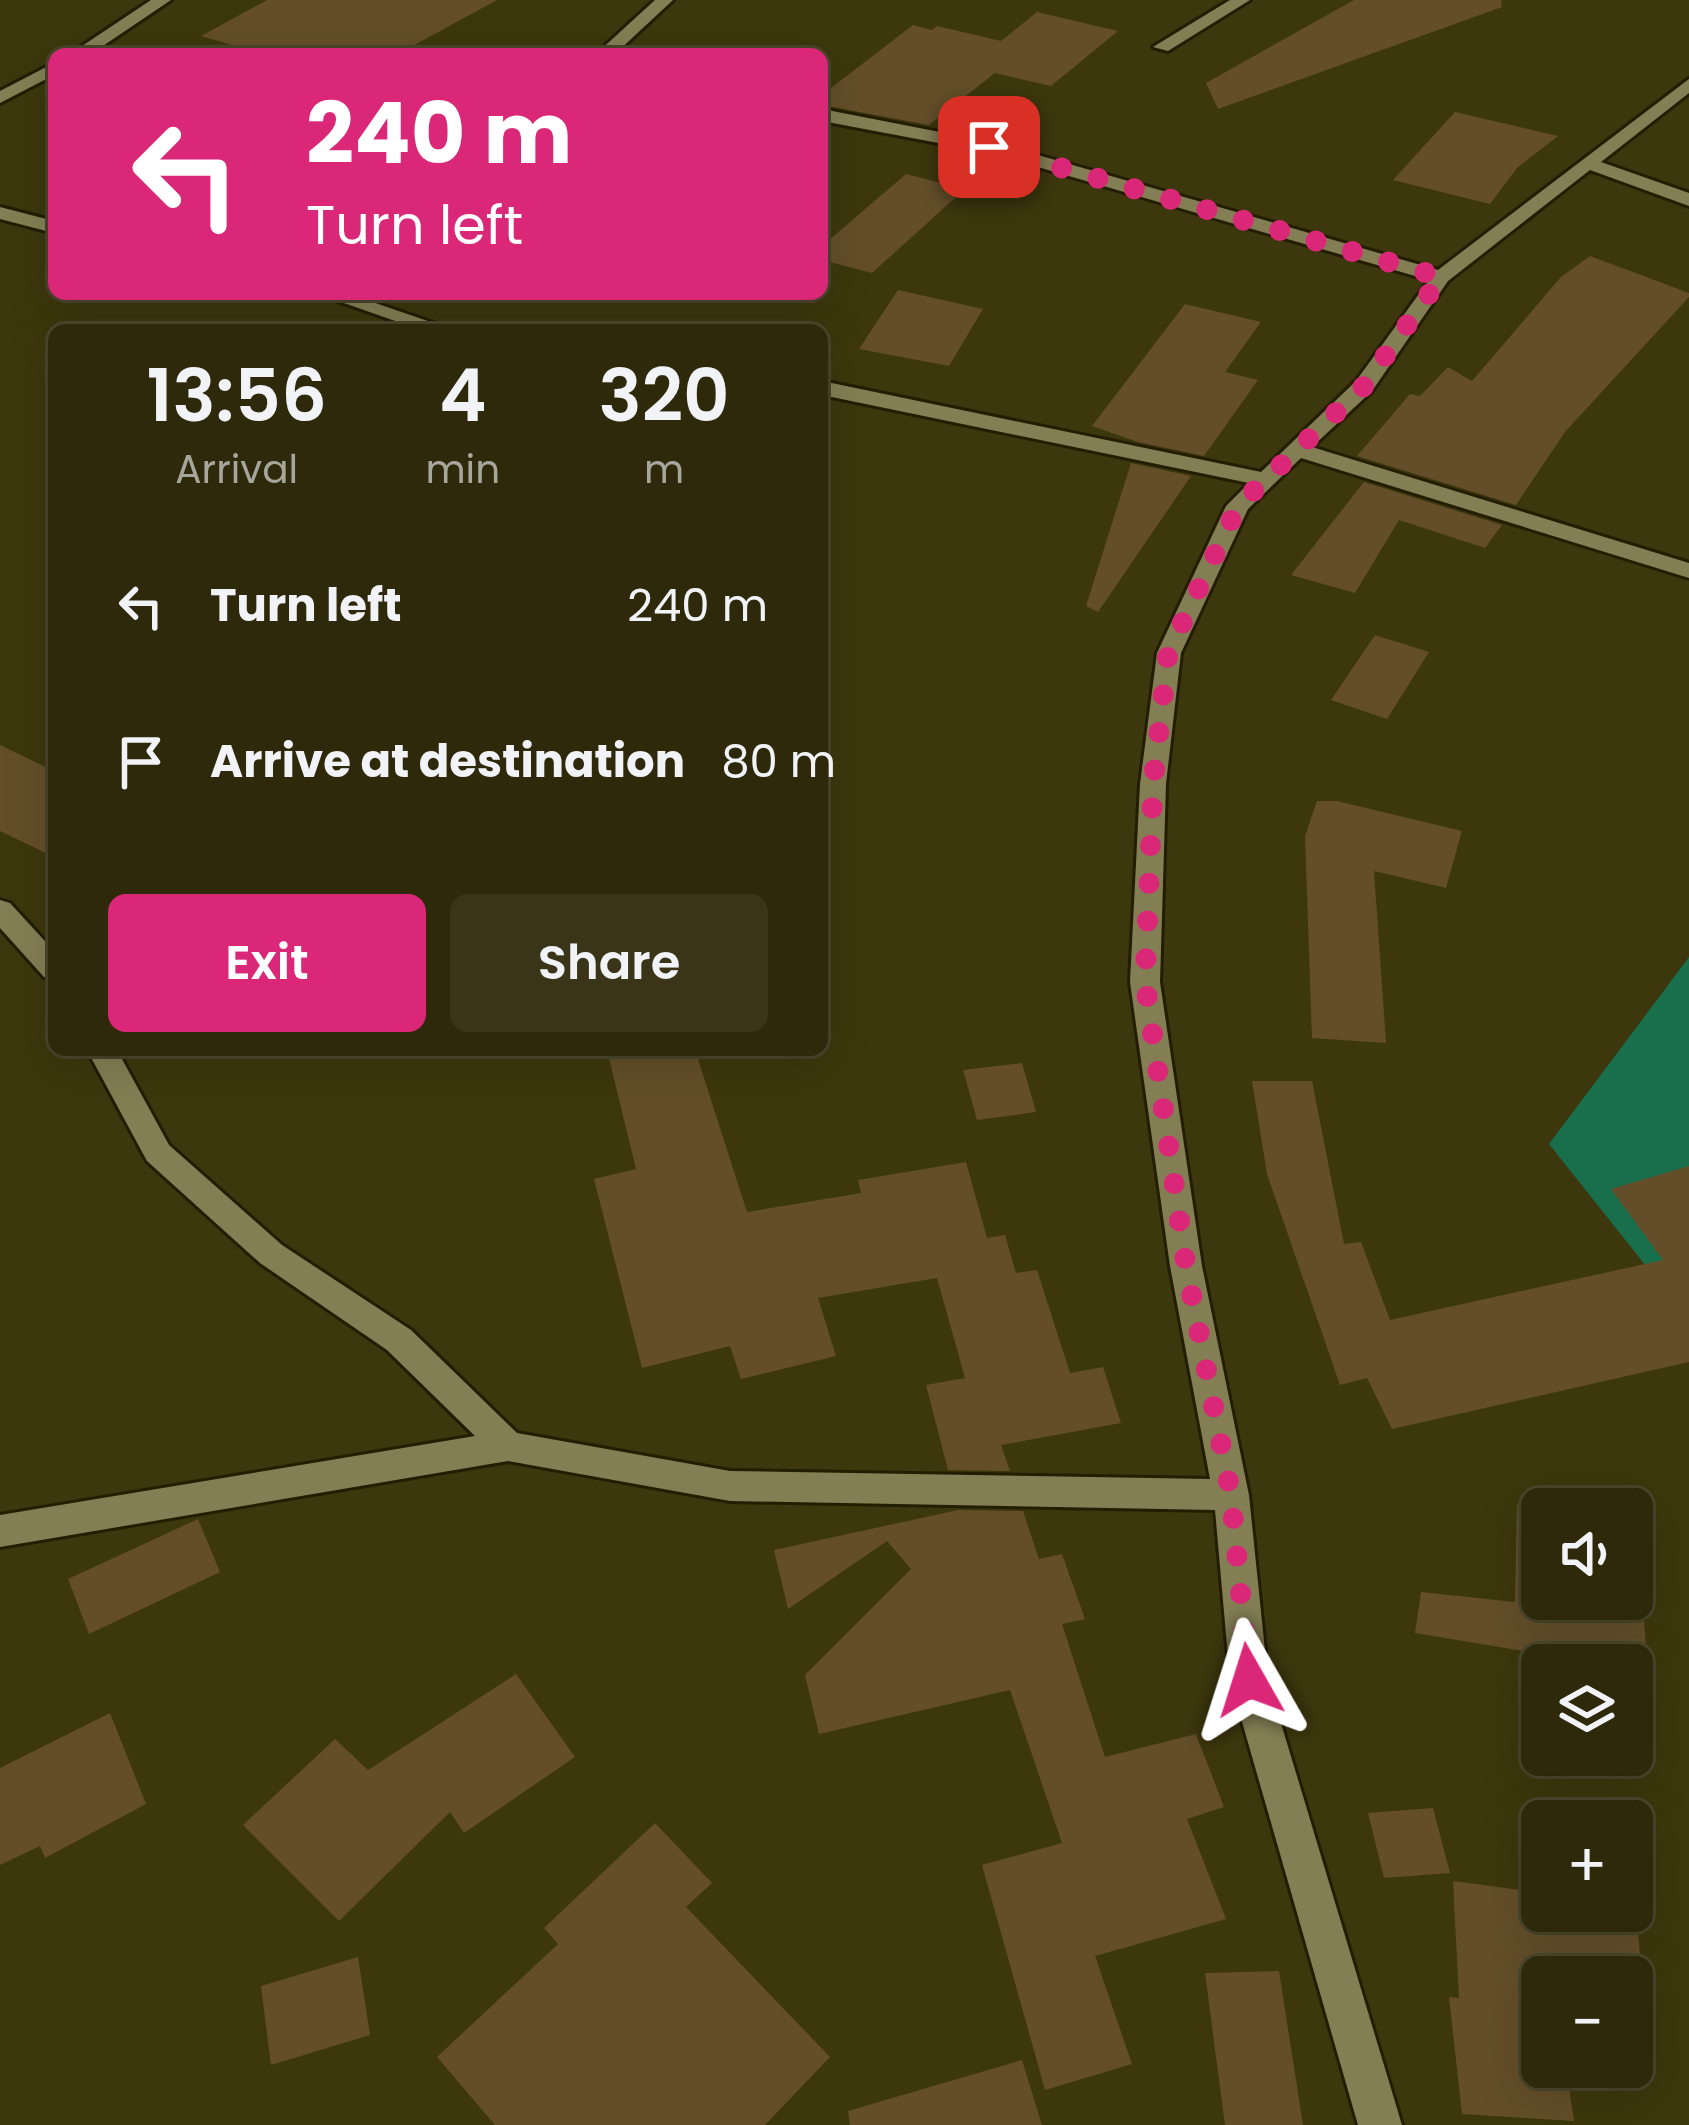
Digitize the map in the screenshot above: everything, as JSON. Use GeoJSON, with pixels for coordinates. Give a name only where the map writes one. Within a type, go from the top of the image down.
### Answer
{"type":"FeatureCollection","features":[{"type":"Feature","properties":{"kind":"street"},"geometry":{"type":"LineString","coordinates":[[88,48],[163,0]]}},
{"type":"Feature","properties":{"kind":"street"},"geometry":{"type":"LineString","coordinates":[[610,48],[632,24],[665,0]]}},
{"type":"Feature","properties":{"kind":"street"},"geometry":{"type":"LineString","coordinates":[[1162,47],[1242,0]]}},
{"type":"Feature","properties":{"kind":"street"},"geometry":{"type":"LineString","coordinates":[[0,98],[48,71]]}},
{"type":"Feature","properties":{"kind":"street"},"geometry":{"type":"LineString","coordinates":[[1380,2125],[1249,1680],[1231,1495],[1186,1266],[1145,982],[1153,784],[1168,653],[1238,506],[1364,386],[1441,277],[1689,84]]}},
{"type":"Feature","properties":{"kind":"street"},"geometry":{"type":"LineString","coordinates":[[828,116],[989,147],[1441,277]]}},
{"type":"Feature","properties":{"kind":"street"},"geometry":{"type":"LineString","coordinates":[[1587,164],[1689,200]]}},
{"type":"Feature","properties":{"kind":"street"},"geometry":{"type":"LineString","coordinates":[[0,213],[48,225]]}},
{"type":"Feature","properties":{"kind":"street"},"geometry":{"type":"LineString","coordinates":[[347,300],[424,324]]}},
{"type":"Feature","properties":{"kind":"street"},"geometry":{"type":"LineString","coordinates":[[828,389],[1266,479]]}},
{"type":"Feature","properties":{"kind":"street"},"geometry":{"type":"LineString","coordinates":[[1294,449],[1689,572]]}},
{"type":"Feature","properties":{"kind":"street"},"geometry":{"type":"LineString","coordinates":[[0,910],[48,963]]}},
{"type":"Feature","properties":{"kind":"street"},"geometry":{"type":"LineString","coordinates":[[105,1056],[158,1153],[271,1254],[399,1340],[508,1446]]}},
{"type":"Feature","properties":{"kind":"street"},"geometry":{"type":"LineString","coordinates":[[0,1531],[508,1446],[730,1486],[1231,1495]]}},
{"type":"Feature","properties":{"kind":"green space"},"geometry":{"type":"Polygon","coordinates":[[[1689,957],[1689,1320],[1549,1144],[1689,957]]]}},
{"type":"Feature","properties":{"kind":"building"},"geometry":{"type":"Polygon","coordinates":[[[267,0],[497,0],[409,48],[242,48],[201,36],[267,0]]]}},
{"type":"Feature","properties":{"kind":"building"},"geometry":{"type":"Polygon","coordinates":[[[1354,0],[1501,0],[1502,7],[1218,109],[1206,83],[1354,0]]]}},
{"type":"Feature","properties":{"kind":"building"},"geometry":{"type":"Polygon","coordinates":[[[1037,12],[1118,31],[1051,86],[995,73],[929,125],[828,106],[828,90],[913,25],[1001,41],[1037,12]]]}},
{"type":"Feature","properties":{"kind":"building"},"geometry":{"type":"Polygon","coordinates":[[[1455,112],[1558,136],[1517,168],[1490,204],[1393,180],[1455,112]]]}},
{"type":"Feature","properties":{"kind":"building"},"geometry":{"type":"Polygon","coordinates":[[[906,174],[965,189],[872,273],[828,262],[828,241],[906,174]]]}},
{"type":"Feature","properties":{"kind":"building"},"geometry":{"type":"Polygon","coordinates":[[[1590,256],[1689,293],[1689,297],[1565,432],[1516,505],[1357,456],[1410,394],[1420,396],[1448,367],[1472,381],[1561,277],[1590,256]]]}},
{"type":"Feature","properties":{"kind":"building"},"geometry":{"type":"Polygon","coordinates":[[[898,290],[983,309],[949,366],[859,349],[898,290]]]}},
{"type":"Feature","properties":{"kind":"building"},"geometry":{"type":"Polygon","coordinates":[[[1185,304],[1261,322],[1225,372],[1258,380],[1204,456],[1092,426],[1185,304]]]}},
{"type":"Feature","properties":{"kind":"building"},"geometry":{"type":"Polygon","coordinates":[[[1131,463],[1191,476],[1098,612],[1086,606],[1131,463]]]}},
{"type":"Feature","properties":{"kind":"building"},"geometry":{"type":"Polygon","coordinates":[[[1364,482],[1502,525],[1485,548],[1399,520],[1355,593],[1291,575],[1364,482]]]}},
{"type":"Feature","properties":{"kind":"building"},"geometry":{"type":"Polygon","coordinates":[[[1375,635],[1429,652],[1387,719],[1331,700],[1375,635]]]}},
{"type":"Feature","properties":{"kind":"building"},"geometry":{"type":"Polygon","coordinates":[[[0,745],[48,768],[48,854],[0,831],[0,745]]]}},
{"type":"Feature","properties":{"kind":"building"},"geometry":{"type":"Polygon","coordinates":[[[1317,801],[1337,801],[1462,831],[1446,888],[1374,871],[1386,1043],[1312,1038],[1305,836],[1317,801]]]}},
{"type":"Feature","properties":{"kind":"building"},"geometry":{"type":"Polygon","coordinates":[[[608,1056],[697,1056],[747,1212],[861,1193],[858,1180],[966,1162],[987,1238],[1005,1235],[1016,1273],[1037,1270],[1070,1373],[1103,1367],[1121,1423],[1001,1445],[1010,1471],[948,1470],[926,1385],[965,1378],[937,1278],[818,1298],[836,1356],[741,1379],[730,1346],[642,1368],[594,1179],[636,1169],[608,1056]]]}},
{"type":"Feature","properties":{"kind":"building"},"geometry":{"type":"Polygon","coordinates":[[[1022,1063],[1036,1112],[977,1120],[963,1070],[1022,1063]]]}},
{"type":"Feature","properties":{"kind":"building"},"geometry":{"type":"Polygon","coordinates":[[[1252,1081],[1312,1081],[1344,1244],[1361,1242],[1390,1320],[1663,1260],[1611,1189],[1689,1166],[1689,1362],[1392,1429],[1367,1378],[1340,1385],[1267,1174],[1252,1081]]]}},
{"type":"Feature","properties":{"kind":"building"},"geometry":{"type":"Polygon","coordinates":[[[1517,1504],[1521,1505],[1521,1620],[1644,1620],[1646,1644],[1521,1644],[1521,1651],[1415,1633],[1421,1592],[1515,1602],[1517,1504]]]}},
{"type":"Feature","properties":{"kind":"building"},"geometry":{"type":"Polygon","coordinates":[[[958,1510],[1023,1511],[1039,1559],[1062,1554],[1085,1619],[1062,1624],[1105,1757],[1196,1734],[1224,1807],[1187,1819],[1226,1919],[1095,1956],[1132,2064],[1045,2090],[982,1865],[1062,1843],[1010,1690],[819,1734],[805,1675],[911,1569],[887,1541],[788,1609],[774,1550],[958,1510]]]}},
{"type":"Feature","properties":{"kind":"building"},"geometry":{"type":"Polygon","coordinates":[[[198,1519],[220,1572],[89,1634],[68,1579],[198,1519]]]}},
{"type":"Feature","properties":{"kind":"building"},"geometry":{"type":"Polygon","coordinates":[[[516,1674],[575,1757],[464,1833],[450,1812],[339,1921],[243,1825],[335,1739],[368,1770],[516,1674]]]}},
{"type":"Feature","properties":{"kind":"building"},"geometry":{"type":"Polygon","coordinates":[[[110,1713],[146,1804],[45,1858],[40,1846],[0,1865],[0,1768],[110,1713]]]}},
{"type":"Feature","properties":{"kind":"building"},"geometry":{"type":"Polygon","coordinates":[[[1433,1808],[1450,1873],[1384,1878],[1368,1813],[1433,1808]]]}},
{"type":"Feature","properties":{"kind":"building"},"geometry":{"type":"Polygon","coordinates":[[[655,1823],[712,1883],[686,1907],[830,2057],[765,2125],[495,2125],[437,2057],[558,1944],[544,1928],[655,1823]]]}},
{"type":"Feature","properties":{"kind":"building"},"geometry":{"type":"Polygon","coordinates":[[[1453,1881],[1521,1890],[1521,1932],[1638,1932],[1640,1956],[1521,1956],[1521,2088],[1569,2088],[1574,2121],[1462,2114],[1449,1997],[1459,1998],[1453,1881]]]}},
{"type":"Feature","properties":{"kind":"building"},"geometry":{"type":"Polygon","coordinates":[[[358,1957],[370,2035],[271,2065],[261,1986],[358,1957]]]}},
{"type":"Feature","properties":{"kind":"building"},"geometry":{"type":"Polygon","coordinates":[[[1279,1971],[1303,2125],[1225,2125],[1205,1973],[1279,1971]]]}},
{"type":"Feature","properties":{"kind":"building"},"geometry":{"type":"Polygon","coordinates":[[[1022,2060],[1042,2125],[850,2125],[848,2111],[1022,2060]]]}},
{"type":"Feature","properties":{"kind":"route"},"geometry":{"type":"LineString","coordinates":[[989,147],[1441,277],[1364,386],[1238,506],[1168,653],[1153,784],[1145,982],[1186,1266],[1231,1495],[1249,1680]]}}]}
